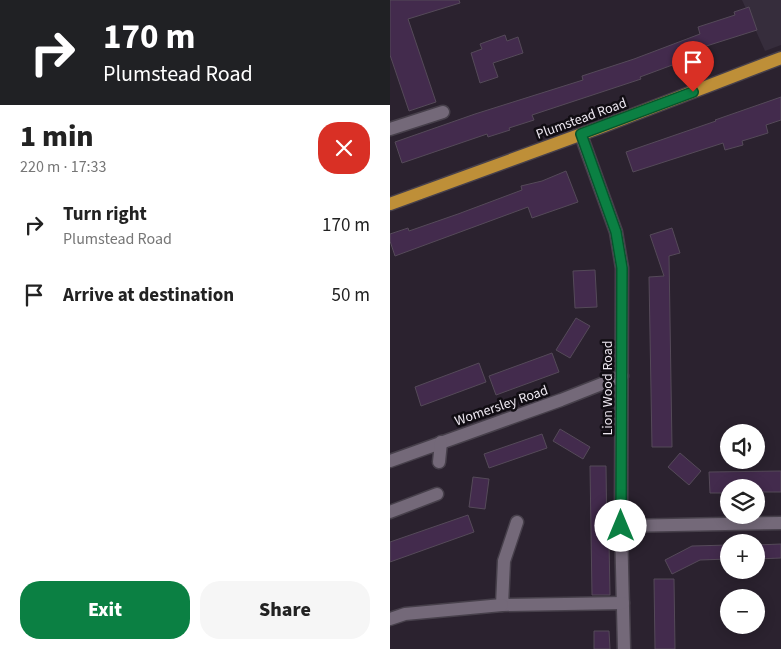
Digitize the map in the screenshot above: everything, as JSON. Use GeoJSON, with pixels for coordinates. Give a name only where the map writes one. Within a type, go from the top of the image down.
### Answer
{"type":"FeatureCollection","features":[{"type":"Feature","properties":{"kind":"main road","name":"Plumstead Road"},"geometry":{"type":"LineString","coordinates":[[390,204],[781,58]]}},
{"type":"Feature","properties":{"kind":"street"},"geometry":{"type":"LineString","coordinates":[[390,129],[442,112]]}},
{"type":"Feature","properties":{"kind":"street","name":"Lion Wood Road"},"geometry":{"type":"LineString","coordinates":[[581,134],[616,232],[622,268],[621,526],[624,649]]}},
{"type":"Feature","properties":{"kind":"street","name":"Womersley Road"},"geometry":{"type":"LineString","coordinates":[[390,461],[561,400],[622,376]]}},
{"type":"Feature","properties":{"kind":"street"},"geometry":{"type":"LineString","coordinates":[[439,462],[441,442]]}},
{"type":"Feature","properties":{"kind":"street"},"geometry":{"type":"LineString","coordinates":[[390,512],[437,494]]}},
{"type":"Feature","properties":{"kind":"street"},"geometry":{"type":"LineString","coordinates":[[502,605],[504,560],[517,522]]}},
{"type":"Feature","properties":{"kind":"street"},"geometry":{"type":"LineString","coordinates":[[621,526],[781,523]]}},
{"type":"Feature","properties":{"kind":"street"},"geometry":{"type":"LineString","coordinates":[[390,619],[404,614],[502,605],[624,603]]}},
{"type":"Feature","properties":{"kind":"shaded area"},"geometry":{"type":"Polygon","coordinates":[[[742,0],[781,0],[781,45],[765,51],[742,0]]]}},
{"type":"Feature","properties":{"kind":"building"},"geometry":{"type":"Polygon","coordinates":[[[390,0],[459,0],[460,3],[408,19],[436,102],[409,111],[390,55],[390,0]]]}},
{"type":"Feature","properties":{"kind":"building"},"geometry":{"type":"Polygon","coordinates":[[[749,7],[757,30],[700,48],[702,54],[640,77],[641,79],[532,115],[534,120],[509,128],[510,130],[488,137],[487,134],[402,163],[395,142],[475,114],[583,80],[582,76],[700,34],[698,27],[735,15],[734,12],[749,7]]]}},
{"type":"Feature","properties":{"kind":"building"},"geometry":{"type":"Polygon","coordinates":[[[505,35],[507,41],[518,37],[523,53],[493,63],[498,77],[480,83],[471,53],[482,49],[480,44],[505,35]]]}},
{"type":"Feature","properties":{"kind":"building"},"geometry":{"type":"Polygon","coordinates":[[[781,97],[781,120],[766,125],[768,133],[742,141],[743,145],[725,150],[723,143],[633,172],[626,152],[781,97]]]}},
{"type":"Feature","properties":{"kind":"building"},"geometry":{"type":"Polygon","coordinates":[[[566,171],[578,202],[532,218],[528,207],[395,256],[390,241],[390,234],[408,228],[409,231],[458,214],[522,190],[521,186],[542,181],[566,171]]]}},
{"type":"Feature","properties":{"kind":"building"},"geometry":{"type":"Polygon","coordinates":[[[672,228],[680,253],[669,256],[672,447],[652,447],[649,277],[664,276],[650,235],[672,228]]]}},
{"type":"Feature","properties":{"kind":"building"},"geometry":{"type":"Polygon","coordinates":[[[595,270],[597,307],[575,308],[573,271],[595,270]]]}},
{"type":"Feature","properties":{"kind":"building"},"geometry":{"type":"Polygon","coordinates":[[[576,318],[590,326],[570,358],[556,350],[576,318]]]}},
{"type":"Feature","properties":{"kind":"building"},"geometry":{"type":"Polygon","coordinates":[[[552,353],[559,372],[496,395],[489,376],[552,353]]]}},
{"type":"Feature","properties":{"kind":"building"},"geometry":{"type":"Polygon","coordinates":[[[479,363],[486,382],[421,406],[415,387],[479,363]]]}},
{"type":"Feature","properties":{"kind":"building"},"geometry":{"type":"Polygon","coordinates":[[[560,429],[590,447],[583,459],[553,441],[560,429]]]}},
{"type":"Feature","properties":{"kind":"building"},"geometry":{"type":"Polygon","coordinates":[[[542,434],[547,448],[489,468],[484,454],[542,434]]]}},
{"type":"Feature","properties":{"kind":"building"},"geometry":{"type":"Polygon","coordinates":[[[680,453],[701,471],[689,485],[668,467],[680,453]]]}},
{"type":"Feature","properties":{"kind":"building"},"geometry":{"type":"Polygon","coordinates":[[[590,466],[606,466],[610,595],[592,595],[590,466]]]}},
{"type":"Feature","properties":{"kind":"building"},"geometry":{"type":"Polygon","coordinates":[[[781,471],[781,492],[765,492],[765,479],[720,479],[720,493],[710,493],[709,472],[781,471]]]}},
{"type":"Feature","properties":{"kind":"building"},"geometry":{"type":"Polygon","coordinates":[[[473,477],[489,479],[485,509],[469,507],[473,477]]]}},
{"type":"Feature","properties":{"kind":"building"},"geometry":{"type":"Polygon","coordinates":[[[468,515],[474,532],[390,562],[390,542],[468,515]]]}},
{"type":"Feature","properties":{"kind":"building"},"geometry":{"type":"Polygon","coordinates":[[[781,544],[781,558],[765,559],[765,545],[781,544]]]}},
{"type":"Feature","properties":{"kind":"building"},"geometry":{"type":"Polygon","coordinates":[[[720,545],[720,559],[700,560],[672,574],[665,560],[692,546],[720,545]]]}},
{"type":"Feature","properties":{"kind":"building"},"geometry":{"type":"Polygon","coordinates":[[[654,579],[674,579],[675,649],[655,649],[654,579]]]}},
{"type":"Feature","properties":{"kind":"building"},"geometry":{"type":"Polygon","coordinates":[[[594,631],[609,631],[610,649],[594,649],[594,631]]]}},
{"type":"Feature","properties":{"kind":"route"},"geometry":{"type":"LineString","coordinates":[[621,526],[622,268],[616,232],[581,134],[693,92]]}}]}
